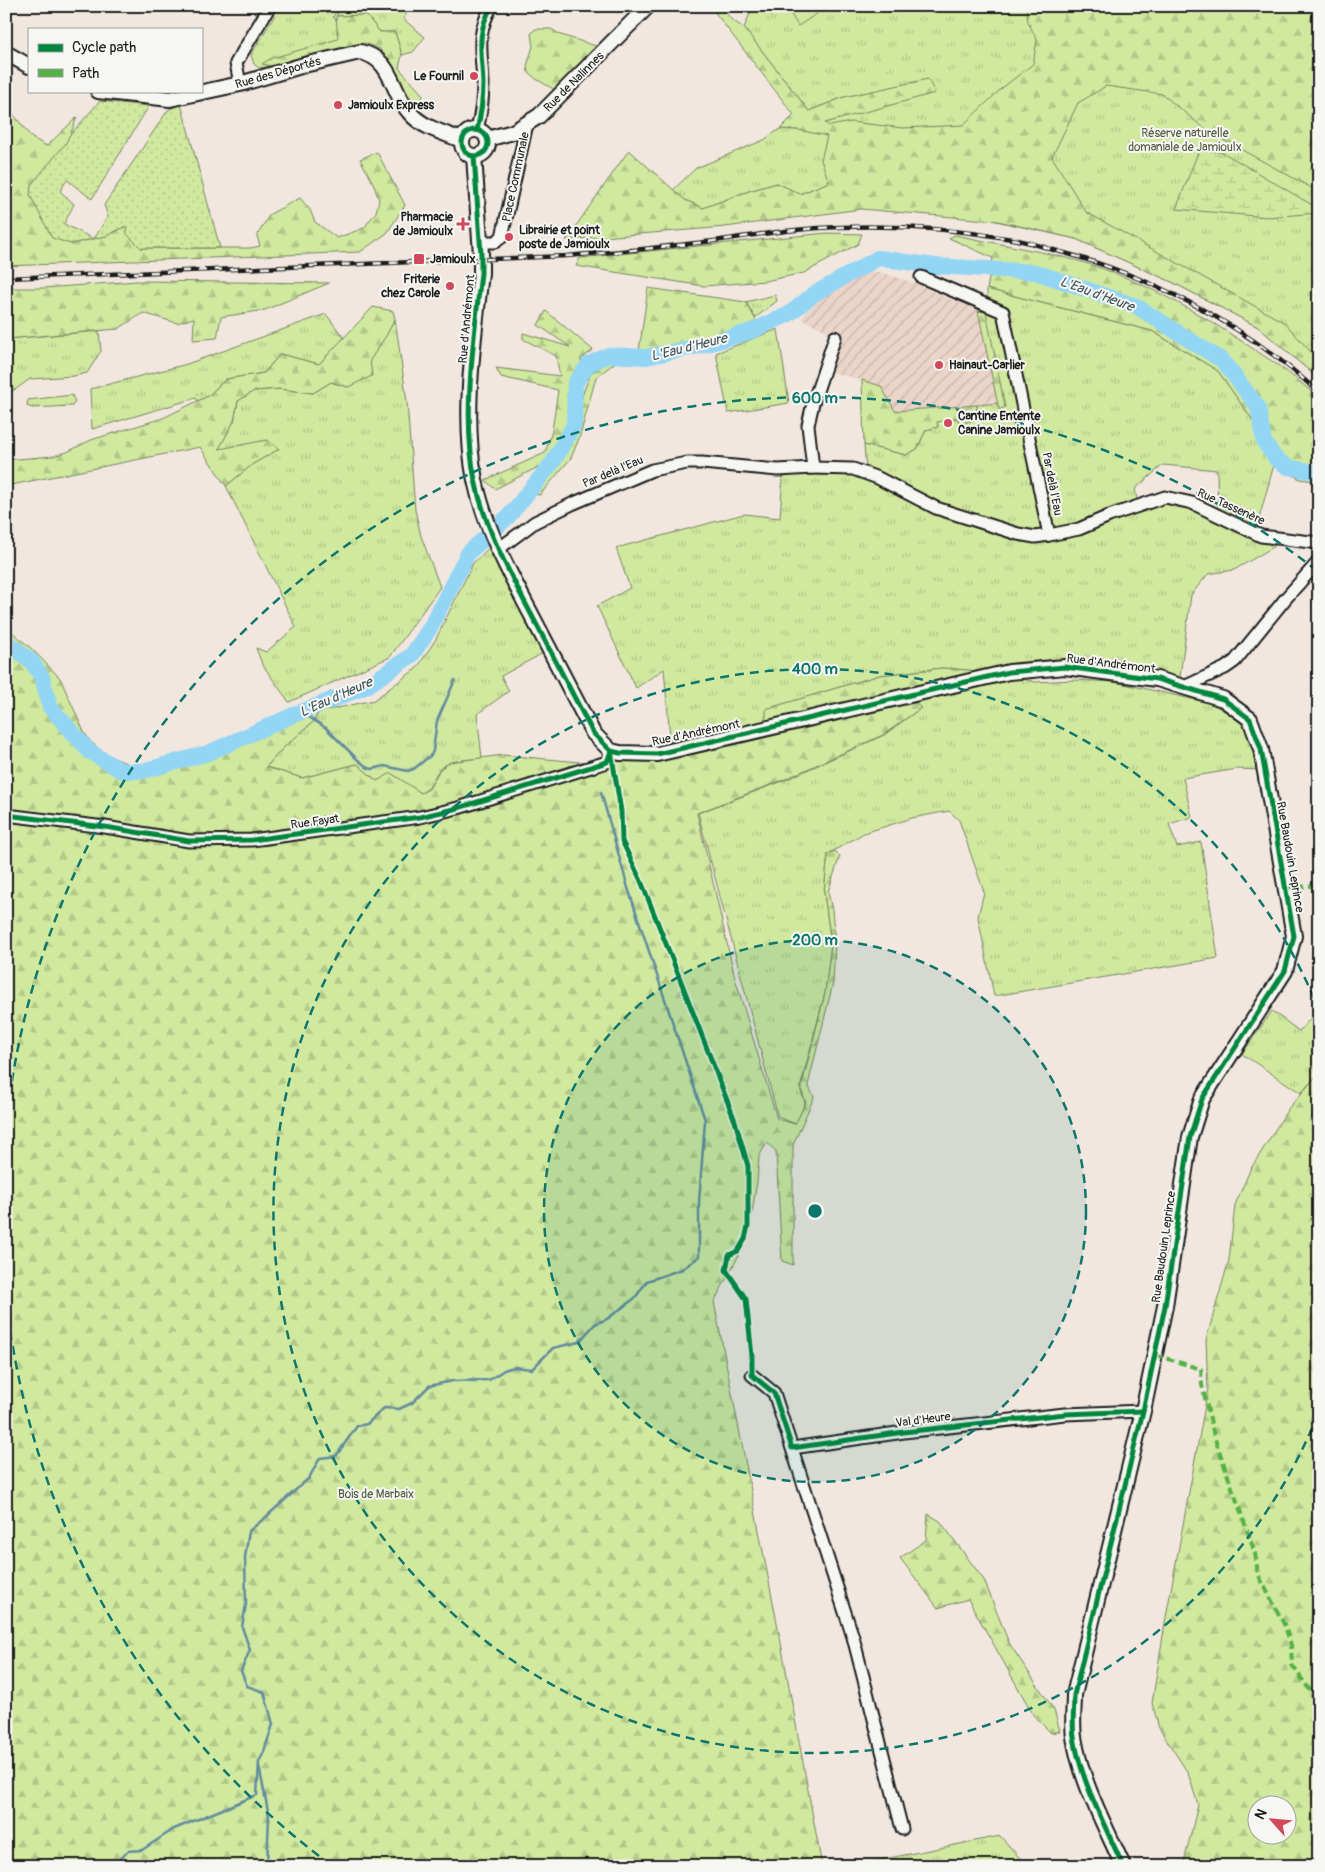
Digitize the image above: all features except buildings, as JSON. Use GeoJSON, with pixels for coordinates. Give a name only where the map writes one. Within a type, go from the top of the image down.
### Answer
{"type":"FeatureCollection","features":[{"type":"Feature","properties":{"kind":"street"},"geometry":{"type":"LineString","coordinates":[[240,84],[236,63],[270,6]]}},
{"type":"Feature","properties":{"kind":"street"},"geometry":{"type":"LineString","coordinates":[[482,135],[468,131],[462,140],[462,149],[467,154],[479,156],[488,146],[482,135],[482,71],[479,42],[481,31],[492,6]]}},
{"type":"Feature","properties":{"kind":"street","name":"Rue de Nalinnes"},"geometry":{"type":"LineString","coordinates":[[482,135],[513,132],[540,116],[648,6]]}},
{"type":"Feature","properties":{"kind":"street","name":"Rue des Déportés"},"geometry":{"type":"LineString","coordinates":[[107,92],[170,99],[240,84],[304,65],[360,52],[378,58],[408,112],[422,124],[462,140]]}},
{"type":"Feature","properties":{"kind":"street"},"geometry":{"type":"LineString","coordinates":[[6,53],[28,65]]}},
{"type":"Feature","properties":{"kind":"street","name":"Place Communale"},"geometry":{"type":"LineString","coordinates":[[480,242],[495,242],[502,238],[527,124]]}},
{"type":"Feature","properties":{"kind":"street"},"geometry":{"type":"LineString","coordinates":[[474,156],[480,242]]}},
{"type":"Feature","properties":{"kind":"street","name":"Rue d'Andrémont"},"geometry":{"type":"LineString","coordinates":[[480,242],[481,259],[470,396],[471,443],[474,470],[483,513],[496,548],[593,733],[611,750],[657,754],[1008,672],[1065,667],[1157,679],[1184,687]]}},
{"type":"Feature","properties":{"kind":"street","name":"Par delà l'Eau"},"geometry":{"type":"LineString","coordinates":[[496,548],[535,522],[572,504],[652,470],[687,463],[778,470],[813,468],[853,469],[878,478],[936,508],[1018,534],[1035,537],[1049,535],[1003,312],[920,278]]}},
{"type":"Feature","properties":{"kind":"street"},"geometry":{"type":"LineString","coordinates":[[813,468],[808,425],[813,403],[835,337]]}},
{"type":"Feature","properties":{"kind":"street","name":"Rue Tassenère"},"geometry":{"type":"LineString","coordinates":[[1049,535],[1079,529],[1109,516],[1165,497],[1192,503],[1261,536],[1319,543]]}},
{"type":"Feature","properties":{"kind":"street"},"geometry":{"type":"LineString","coordinates":[[1184,687],[1236,661],[1286,598],[1319,561]]}},
{"type":"Feature","properties":{"kind":"street","name":"Rue Baudouin Leprince"},"geometry":{"type":"LineString","coordinates":[[1123,1866],[1087,1784],[1079,1758],[1074,1733],[1074,1695],[1143,1411],[1165,1306],[1190,1138],[1202,1098],[1285,971],[1294,936],[1262,749],[1250,719],[1223,699],[1184,687]]}},
{"type":"Feature","properties":{"kind":"street","name":"Rue Fayat"},"geometry":{"type":"LineString","coordinates":[[6,815],[105,827],[189,841],[252,840],[420,817],[458,808],[607,762],[611,750]]}},
{"type":"Feature","properties":{"kind":"street"},"geometry":{"type":"LineString","coordinates":[[752,1375],[774,1393],[853,1637],[902,1829]]}},
{"type":"Feature","properties":{"kind":"street","name":"Val d'Heure"},"geometry":{"type":"LineString","coordinates":[[792,1448],[904,1432],[1065,1414],[1143,1411]]}},
{"type":"Feature","properties":{"kind":"shaded area"},"geometry":{"type":"Polygon","coordinates":[[[865,271],[880,272],[917,284],[952,300],[984,310],[1001,403],[895,411],[881,386],[829,371],[839,337],[802,319],[806,312],[825,294],[848,278],[865,271]]]}},
{"type":"Feature","properties":{"kind":"green space"},"geometry":{"type":"Polygon","coordinates":[[[285,6],[340,6],[333,17],[360,44],[290,64],[259,68],[254,64],[251,55],[278,10],[280,11],[285,6]]]}},
{"type":"Feature","properties":{"kind":"green space"},"geometry":{"type":"Polygon","coordinates":[[[342,6],[411,6],[403,19],[425,37],[413,52],[402,55],[395,32],[380,32],[366,15],[336,16],[342,6]]]}},
{"type":"Feature","properties":{"kind":"green space","name":"Réserve naturelle domaniale de Jamioulx"},"geometry":{"type":"Polygon","coordinates":[[[710,6],[720,6],[732,20],[744,28],[809,111],[844,97],[928,79],[935,93],[825,123],[830,126],[851,122],[903,128],[963,125],[1002,88],[1033,64],[1037,40],[1028,22],[1026,6],[1319,6],[1319,192],[1209,132],[1162,94],[1106,86],[1078,103],[1052,157],[1086,212],[1285,323],[1319,361],[1319,379],[1258,327],[1172,282],[1076,239],[998,221],[861,209],[725,227],[566,240],[629,150],[685,200],[703,208],[777,183],[800,194],[829,182],[821,160],[827,136],[798,130],[780,129],[794,115],[710,6]]]}},
{"type":"Feature","properties":{"kind":"green space","name":"Réserve naturelle domaniale de Jamioulx"},"geometry":{"type":"Polygon","coordinates":[[[753,6],[1319,6],[1319,379],[1258,327],[1172,282],[1076,239],[827,183],[800,194],[777,183],[703,208],[685,200],[673,190],[696,168],[764,140],[780,129],[798,130],[824,123],[844,97],[809,111],[744,28],[753,6]]]}},
{"type":"Feature","properties":{"kind":"green space"},"geometry":{"type":"Polygon","coordinates":[[[786,6],[814,6],[818,13],[798,26],[786,6]]]}},
{"type":"Feature","properties":{"kind":"green space"},"geometry":{"type":"Polygon","coordinates":[[[366,15],[380,32],[395,32],[402,55],[399,68],[423,95],[420,107],[407,94],[380,49],[364,43],[275,67],[262,64],[272,58],[338,39],[336,16],[366,15]]]}},
{"type":"Feature","properties":{"kind":"green space"},"geometry":{"type":"Polygon","coordinates":[[[535,29],[551,29],[561,35],[599,47],[555,90],[528,72],[527,66],[533,46],[531,34],[535,29]]]}},
{"type":"Feature","properties":{"kind":"green space"},"geometry":{"type":"Polygon","coordinates":[[[100,101],[149,106],[92,199],[67,180],[60,191],[74,204],[64,224],[94,239],[71,244],[52,238],[30,195],[31,185],[66,143],[69,136],[100,101]]]}},
{"type":"Feature","properties":{"kind":"green space"},"geometry":{"type":"Polygon","coordinates":[[[181,104],[220,248],[141,248],[127,234],[126,226],[106,236],[94,239],[108,216],[104,205],[168,110],[181,104]]]}},
{"type":"Feature","properties":{"kind":"green space"},"geometry":{"type":"Polygon","coordinates":[[[6,105],[32,138],[47,146],[77,117],[67,143],[31,186],[31,195],[71,244],[106,236],[127,226],[141,248],[250,248],[260,246],[257,236],[270,214],[300,198],[310,210],[315,222],[337,238],[364,228],[376,212],[379,200],[373,183],[360,159],[377,152],[405,205],[387,233],[360,252],[6,266],[6,105]]]}},
{"type":"Feature","properties":{"kind":"green space"},"geometry":{"type":"Polygon","coordinates":[[[1199,150],[1222,152],[1319,209],[1319,213],[1267,217],[1176,209],[1199,150]]]}},
{"type":"Feature","properties":{"kind":"green space"},"geometry":{"type":"Polygon","coordinates":[[[827,233],[862,234],[858,244],[804,273],[765,281],[704,286],[576,266],[580,258],[827,233]]]}},
{"type":"Feature","properties":{"kind":"green space"},"geometry":{"type":"Polygon","coordinates":[[[955,235],[1067,258],[1116,274],[1141,284],[1189,309],[1272,361],[1319,399],[1319,482],[1300,479],[1274,465],[1263,451],[1261,432],[1218,371],[1152,331],[987,289],[993,258],[949,238],[955,235]]]}},
{"type":"Feature","properties":{"kind":"green space"},"geometry":{"type":"Polygon","coordinates":[[[137,281],[329,283],[265,310],[221,317],[217,338],[193,340],[194,318],[177,323],[143,313],[118,329],[6,339],[6,288],[44,288],[137,281]]]}},
{"type":"Feature","properties":{"kind":"green space"},"geometry":{"type":"Polygon","coordinates":[[[648,288],[746,302],[758,324],[677,347],[639,351],[648,288]]]}},
{"type":"Feature","properties":{"kind":"green space"},"geometry":{"type":"Polygon","coordinates":[[[987,289],[1152,331],[1218,371],[1261,432],[1263,451],[1274,465],[1256,529],[1218,512],[1217,470],[1163,465],[1135,489],[1138,503],[1084,524],[1057,530],[1054,527],[1005,311],[987,298],[987,289]]]}},
{"type":"Feature","properties":{"kind":"green space"},"geometry":{"type":"Polygon","coordinates":[[[775,295],[777,301],[755,318],[746,302],[775,295]]]}},
{"type":"Feature","properties":{"kind":"green space"},"geometry":{"type":"Polygon","coordinates":[[[373,307],[393,311],[395,319],[370,360],[372,376],[348,387],[331,382],[313,393],[279,389],[254,391],[238,401],[234,421],[219,449],[267,440],[279,449],[253,464],[226,486],[200,447],[6,486],[6,460],[53,456],[67,452],[91,440],[163,418],[208,396],[226,379],[264,373],[280,354],[319,364],[373,307]]]}},
{"type":"Feature","properties":{"kind":"green space"},"geometry":{"type":"Polygon","coordinates":[[[988,307],[1003,319],[1043,530],[1028,532],[943,508],[866,470],[864,445],[906,455],[917,449],[926,430],[938,427],[937,422],[957,417],[960,424],[976,419],[977,405],[1001,403],[984,310],[988,307]]]}},
{"type":"Feature","properties":{"kind":"green space"},"geometry":{"type":"Polygon","coordinates":[[[546,311],[593,350],[580,360],[591,365],[572,398],[568,426],[550,461],[495,489],[485,480],[545,453],[552,431],[558,390],[501,377],[496,368],[560,376],[556,356],[523,339],[523,333],[570,347],[538,325],[546,311]]]}},
{"type":"Feature","properties":{"kind":"green space"},"geometry":{"type":"Polygon","coordinates":[[[978,311],[986,312],[1005,407],[999,410],[978,311]]]}},
{"type":"Feature","properties":{"kind":"green space"},"geometry":{"type":"Polygon","coordinates":[[[326,314],[344,338],[319,364],[280,354],[264,373],[226,379],[208,396],[198,401],[196,398],[92,429],[90,389],[187,364],[326,314]]]}},
{"type":"Feature","properties":{"kind":"green space"},"geometry":{"type":"Polygon","coordinates":[[[395,319],[407,402],[415,510],[421,536],[440,587],[390,657],[289,702],[262,664],[256,648],[266,652],[296,627],[226,486],[253,464],[279,449],[218,450],[234,421],[238,401],[254,391],[279,389],[313,393],[331,382],[348,387],[385,337],[395,319]]]}},
{"type":"Feature","properties":{"kind":"green space"},"geometry":{"type":"Polygon","coordinates":[[[778,329],[789,403],[728,413],[716,353],[778,329]]]}},
{"type":"Feature","properties":{"kind":"green space"},"geometry":{"type":"Polygon","coordinates":[[[99,331],[101,351],[87,373],[74,376],[30,379],[16,389],[6,393],[6,339],[99,331]]]}},
{"type":"Feature","properties":{"kind":"green space"},"geometry":{"type":"Polygon","coordinates":[[[613,357],[616,362],[596,377],[580,436],[571,458],[540,495],[535,494],[567,449],[584,390],[591,373],[613,357]]]}},
{"type":"Feature","properties":{"kind":"green space"},"geometry":{"type":"Polygon","coordinates":[[[862,380],[881,386],[895,411],[977,405],[976,419],[960,424],[957,418],[937,422],[938,427],[926,430],[917,449],[906,455],[864,445],[862,380]]]}},
{"type":"Feature","properties":{"kind":"green space"},"geometry":{"type":"Polygon","coordinates":[[[72,395],[75,402],[72,406],[32,408],[27,406],[28,400],[72,395]]]}},
{"type":"Feature","properties":{"kind":"green space"},"geometry":{"type":"Polygon","coordinates":[[[851,470],[932,509],[1038,540],[1166,502],[1189,506],[1275,546],[1234,570],[1208,574],[1191,595],[1180,676],[1184,681],[1037,665],[979,671],[942,668],[880,675],[767,709],[761,727],[671,748],[664,669],[636,688],[597,606],[630,588],[616,548],[744,514],[780,518],[783,474],[851,470]]]}},
{"type":"Feature","properties":{"kind":"green space"},"geometry":{"type":"Polygon","coordinates":[[[490,547],[494,549],[545,652],[501,676],[509,691],[477,714],[482,758],[449,763],[437,772],[429,788],[421,793],[391,774],[377,781],[357,764],[302,778],[266,767],[283,748],[313,722],[319,712],[374,700],[417,668],[436,639],[473,563],[490,547]]]}},
{"type":"Feature","properties":{"kind":"green space","name":"Bois de Marbaix"},"geometry":{"type":"Polygon","coordinates":[[[6,627],[32,649],[60,678],[84,732],[91,742],[107,755],[126,763],[164,771],[237,747],[332,691],[313,722],[283,748],[266,767],[302,778],[357,764],[377,781],[391,773],[421,793],[429,789],[440,769],[450,762],[503,755],[580,762],[678,756],[758,734],[766,716],[766,709],[880,675],[942,668],[979,671],[920,689],[915,703],[921,708],[883,735],[783,780],[697,813],[735,978],[777,1119],[795,1124],[806,1103],[801,1089],[825,993],[831,944],[824,892],[828,854],[835,851],[840,856],[828,892],[832,910],[835,943],[833,983],[808,1085],[814,1097],[793,1145],[793,1265],[782,1261],[776,1151],[767,1143],[759,1156],[749,1230],[738,1257],[714,1302],[781,1643],[822,1866],[6,1866],[6,627]]]}},
{"type":"Feature","properties":{"kind":"green space"},"geometry":{"type":"Polygon","coordinates":[[[1020,678],[1035,682],[1074,680],[1115,682],[1210,703],[1234,716],[1250,732],[1261,770],[1237,769],[1183,778],[1192,817],[1169,824],[1177,847],[1201,842],[1218,958],[994,996],[978,917],[984,892],[959,820],[949,811],[912,818],[864,833],[828,854],[824,892],[831,944],[825,993],[800,1088],[805,1103],[796,1124],[778,1117],[698,813],[783,781],[884,735],[921,708],[915,704],[917,699],[1020,678]]]}},
{"type":"Feature","properties":{"kind":"green space"},"geometry":{"type":"Polygon","coordinates":[[[1319,1009],[1319,1073],[1301,1093],[1242,1054],[1272,1011],[1299,1031],[1319,1009]]]}},
{"type":"Feature","properties":{"kind":"green space"},"geometry":{"type":"Polygon","coordinates":[[[1319,1073],[1319,1687],[1311,1696],[1316,1740],[1319,1747],[1319,1866],[1183,1866],[1198,1805],[1188,1773],[1159,1728],[1152,1703],[1208,1389],[1206,1340],[1229,1260],[1235,1205],[1250,1170],[1288,1109],[1319,1073]]]}},
{"type":"Feature","properties":{"kind":"green space"},"geometry":{"type":"Polygon","coordinates":[[[928,1514],[940,1521],[984,1580],[1009,1643],[1054,1710],[1060,1731],[1051,1733],[1034,1716],[968,1599],[938,1608],[900,1558],[926,1540],[928,1514]]]}},
{"type":"Feature","properties":{"kind":"green space"},"geometry":{"type":"Polygon","coordinates":[[[1000,1836],[1027,1866],[849,1866],[1000,1836]]]}},
{"type":"Feature","properties":{"kind":"waterway","name":"L'Eau d'Heure"},"geometry":{"type":"LineString","coordinates":[[6,641],[32,662],[42,677],[50,707],[89,751],[122,771],[143,771],[208,753],[291,716],[367,686],[412,655],[430,628],[468,553],[508,517],[553,462],[574,425],[575,383],[589,364],[609,355],[646,357],[704,345],[752,331],[789,314],[814,294],[878,258],[935,266],[1035,272],[1136,306],[1223,361],[1258,407],[1264,442],[1276,459],[1288,467],[1319,473]]}},
{"type":"Feature","properties":{"kind":"waterway"},"geometry":{"type":"LineString","coordinates":[[301,712],[326,728],[368,768],[384,766],[408,771],[415,768],[431,755],[437,721],[455,680]]}},
{"type":"Feature","properties":{"kind":"waterway"},"geometry":{"type":"LineString","coordinates":[[114,1866],[128,1851],[142,1850],[174,1829],[257,1795],[259,1762],[273,1724],[264,1692],[247,1686],[241,1671],[250,1650],[242,1627],[246,1604],[245,1557],[249,1531],[309,1478],[320,1458],[336,1456],[357,1426],[367,1424],[384,1408],[399,1409],[412,1403],[429,1386],[452,1381],[489,1380],[504,1370],[514,1367],[532,1369],[553,1348],[579,1342],[595,1324],[607,1319],[635,1298],[647,1281],[682,1269],[699,1257],[699,1202],[705,1120],[628,888],[601,792]]}},
{"type":"Feature","properties":{"kind":"waterway"},"geometry":{"type":"LineString","coordinates":[[259,1766],[269,1816],[267,1866]]}},
{"type":"Feature","properties":{"kind":"railway"},"geometry":{"type":"LineString","coordinates":[[6,278],[567,256],[809,229],[862,227],[926,228],[1031,243],[1123,272],[1159,287],[1194,304],[1260,345],[1319,393]]}},
{"type":"Feature","properties":{"kind":"marked path"},"geometry":{"type":"LineString","coordinates":[[1285,888],[1319,885]]}},
{"type":"Feature","properties":{"kind":"marked path"},"geometry":{"type":"LineString","coordinates":[[1155,1355],[1201,1369],[1202,1385],[1214,1436],[1255,1553],[1258,1574],[1285,1626],[1291,1645],[1292,1665],[1316,1699],[1319,1716]]}},
{"type":"Feature","properties":{"kind":"cycle path"},"geometry":{"type":"LineString","coordinates":[[477,130],[483,89],[481,35],[492,6]]}},
{"type":"Feature","properties":{"kind":"cycle path"},"geometry":{"type":"LineString","coordinates":[[475,130],[484,134],[488,143],[484,152],[475,156],[466,152],[462,143],[466,134],[475,130]]}},
{"type":"Feature","properties":{"kind":"cycle path"},"geometry":{"type":"LineString","coordinates":[[474,156],[481,273],[470,377],[469,430],[471,455],[479,498],[498,548],[593,733],[611,751],[657,754],[1009,672],[1065,667],[1157,679],[1223,699],[1250,719],[1261,749],[1294,936],[1285,971],[1202,1099],[1190,1137],[1165,1306],[1143,1411],[1074,1695],[1073,1732],[1077,1754],[1094,1803],[1123,1866]]}},
{"type":"Feature","properties":{"kind":"cycle path"},"geometry":{"type":"LineString","coordinates":[[611,751],[621,811],[622,841],[641,881],[680,979],[735,1121],[748,1166],[748,1226],[745,1239],[738,1251],[729,1255],[726,1270],[746,1299],[752,1375],[774,1393],[792,1448],[904,1432],[1065,1414],[1143,1411]]}},
{"type":"Feature","properties":{"kind":"cycle path"},"geometry":{"type":"LineString","coordinates":[[6,815],[105,827],[189,841],[252,840],[420,817],[458,808],[607,762],[611,751]]}},
{"type":"Feature","properties":{"kind":"place","name":"Le Fournil"},"geometry":{"type":"Point","coordinates":[474,76]}},
{"type":"Feature","properties":{"kind":"place","name":"Jamioulx Express"},"geometry":{"type":"Point","coordinates":[338,105]}},
{"type":"Feature","properties":{"kind":"place","name":"Pharmacie de Jamioulx"},"geometry":{"type":"Point","coordinates":[463,224]}},
{"type":"Feature","properties":{"kind":"place","name":"Librairie et point poste de Jamioulx"},"geometry":{"type":"Point","coordinates":[509,237]}},
{"type":"Feature","properties":{"kind":"place","name":"Jamioulx"},"geometry":{"type":"Point","coordinates":[419,259]}},
{"type":"Feature","properties":{"kind":"place","name":"Friterie chez Carole"},"geometry":{"type":"Point","coordinates":[450,286]}},
{"type":"Feature","properties":{"kind":"place","name":"Hainaut-Carlier"},"geometry":{"type":"Point","coordinates":[939,365]}},
{"type":"Feature","properties":{"kind":"place","name":"Cantine Entente Canine Jamioulx"},"geometry":{"type":"Point","coordinates":[948,423]}}]}
